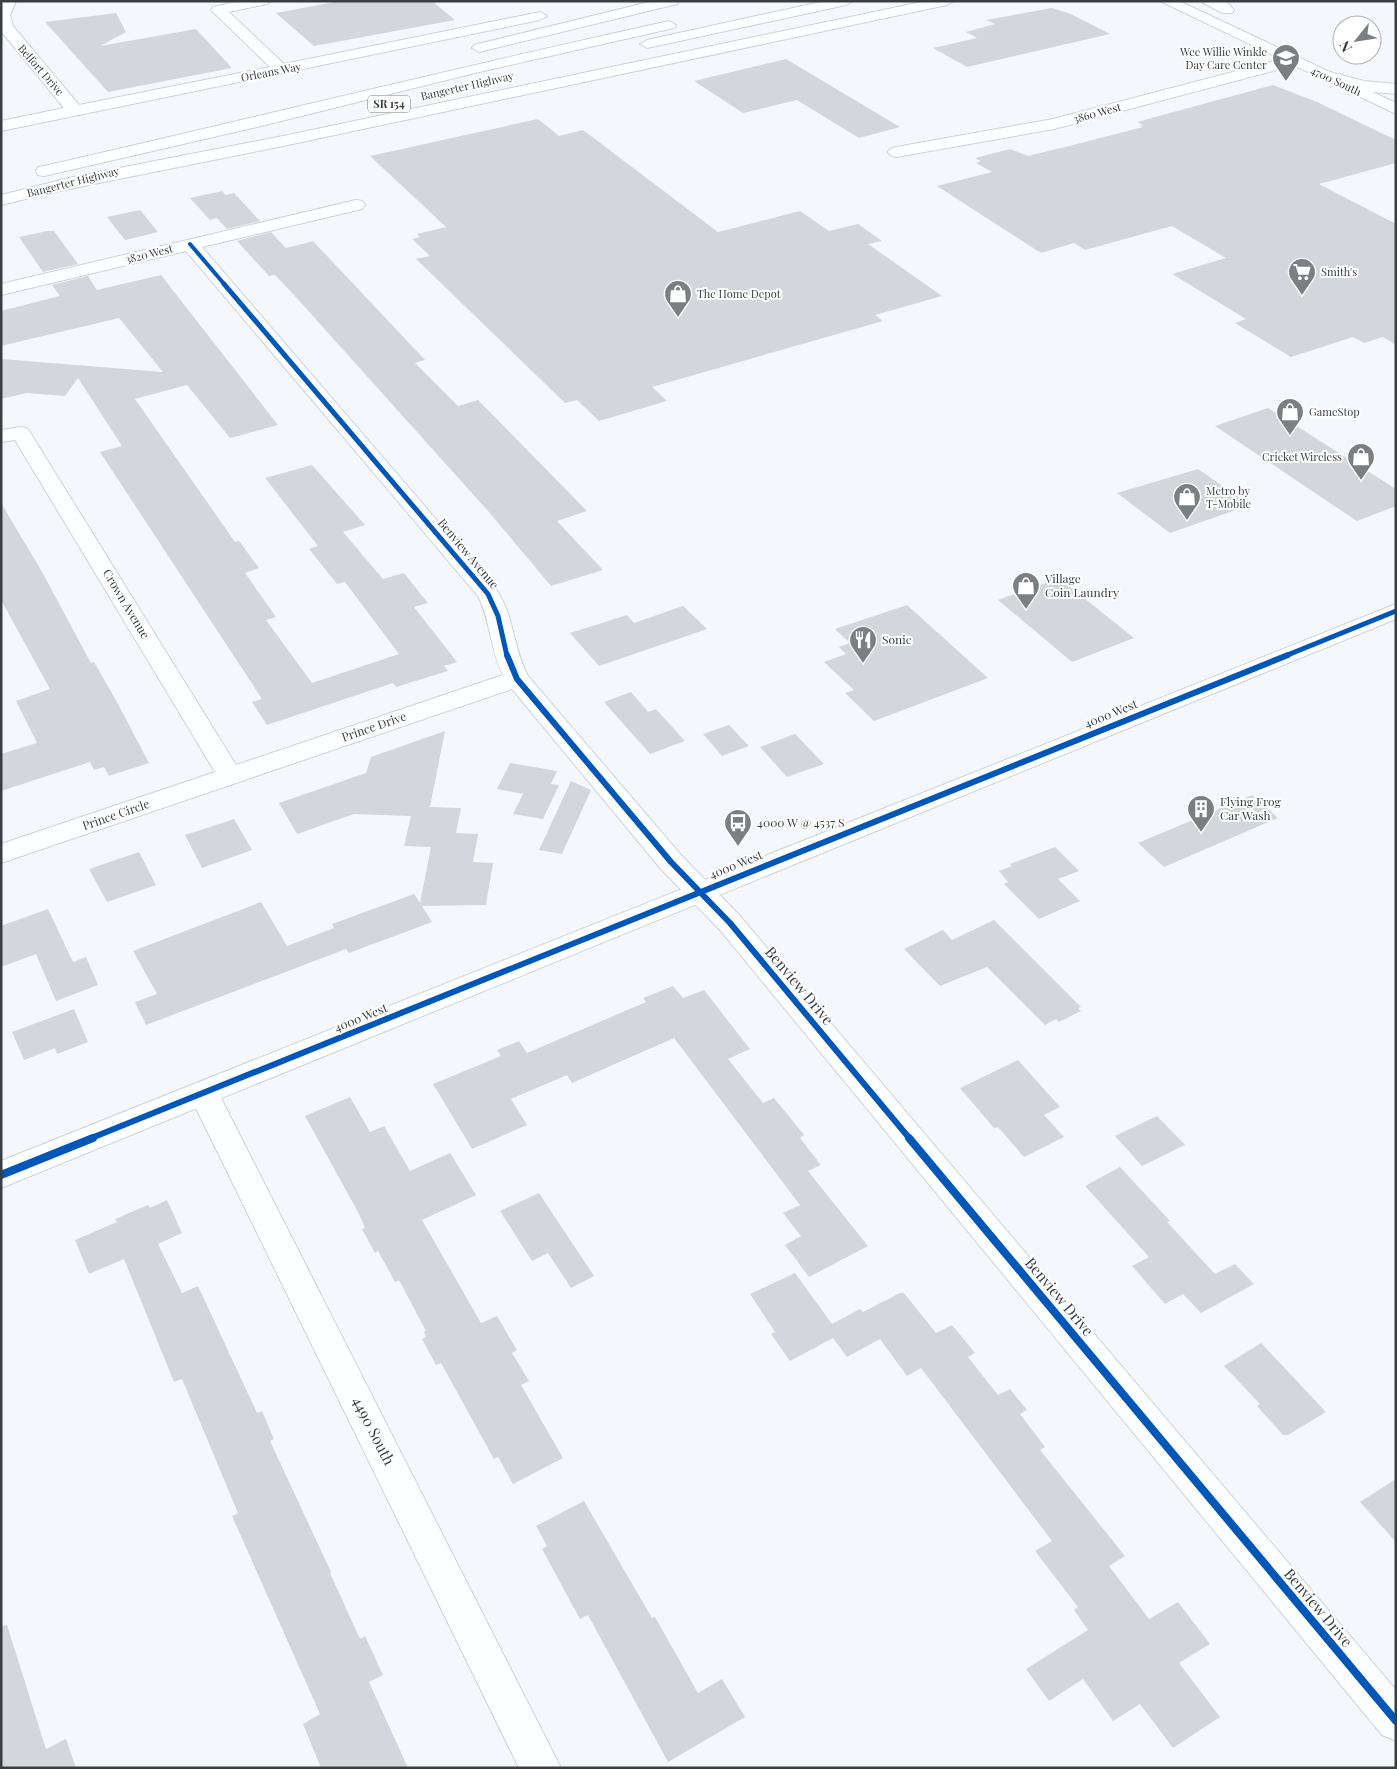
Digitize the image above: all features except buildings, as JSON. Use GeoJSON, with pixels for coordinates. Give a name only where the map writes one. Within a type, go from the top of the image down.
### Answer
{"type":"FeatureCollection","features":[{"type":"Feature","properties":{"kind":"main road","name":"Belfort Drive"},"geometry":{"type":"LineString","coordinates":[[8,1],[3,15],[6,27],[75,110]]}},
{"type":"Feature","properties":{"kind":"main road"},"geometry":{"type":"LineString","coordinates":[[262,1],[218,10],[282,70]]}},
{"type":"Feature","properties":{"kind":"main road"},"geometry":{"type":"LineString","coordinates":[[466,51],[672,1]]}},
{"type":"Feature","properties":{"kind":"main road","name":"Bangerter Highway"},"geometry":{"type":"LineString","coordinates":[[490,81],[846,1]]}},
{"type":"Feature","properties":{"kind":"main road"},"geometry":{"type":"LineString","coordinates":[[55,187],[293,140],[947,1]]}},
{"type":"Feature","properties":{"kind":"main road","name":"4700 South"},"geometry":{"type":"LineString","coordinates":[[1167,1],[1396,107]]}},
{"type":"Feature","properties":{"kind":"main road"},"geometry":{"type":"LineString","coordinates":[[1207,1],[1227,9]]}},
{"type":"Feature","properties":{"kind":"main road","name":"Bangerter Highway"},"geometry":{"type":"LineString","coordinates":[[280,100],[29,174],[261,121],[475,68],[728,11]]}},
{"type":"Feature","properties":{"kind":"main road","name":"Orleans Way"},"geometry":{"type":"LineString","coordinates":[[1,126],[540,16]]}},
{"type":"Feature","properties":{"kind":"main road","name":"3860 West"},"geometry":{"type":"LineString","coordinates":[[896,152],[1054,124],[1294,61]]}},
{"type":"Feature","properties":{"kind":"main road","name":"4700 South"},"geometry":{"type":"LineString","coordinates":[[1351,68],[1396,89]]}},
{"type":"Feature","properties":{"kind":"main road"},"geometry":{"type":"LineString","coordinates":[[1326,76],[1363,86],[1396,89],[1392,97],[1396,107]]}},
{"type":"Feature","properties":{"kind":"main road","name":"Bangerter Highway"},"geometry":{"type":"LineString","coordinates":[[1,200],[472,85]]}},
{"type":"Feature","properties":{"kind":"main road","name":"3820 West"},"geometry":{"type":"LineString","coordinates":[[1,290],[356,204]]}},
{"type":"Feature","properties":{"kind":"main road","name":"Benview Avenue"},"geometry":{"type":"LineString","coordinates":[[190,244],[488,594],[499,613],[508,663],[517,678],[671,862],[700,892]]}},
{"type":"Feature","properties":{"kind":"main road","name":"Crown Avenue"},"geometry":{"type":"LineString","coordinates":[[11,434],[230,776]]}},
{"type":"Feature","properties":{"kind":"main road","name":"4000 West"},"geometry":{"type":"LineString","coordinates":[[1,1175],[1396,611]]}},
{"type":"Feature","properties":{"kind":"main road","name":"Prince Drive"},"geometry":{"type":"LineString","coordinates":[[230,776],[517,678]]}},
{"type":"Feature","properties":{"kind":"main road","name":"Prince Circle"},"geometry":{"type":"LineString","coordinates":[[1,854],[230,776]]}},
{"type":"Feature","properties":{"kind":"main road","name":"Benview Drive"},"geometry":{"type":"LineString","coordinates":[[700,892],[734,928],[1396,1721]]}},
{"type":"Feature","properties":{"kind":"main road","name":"4490 South"},"geometry":{"type":"LineString","coordinates":[[204,1094],[541,1768]]}},
{"type":"Feature","properties":{"kind":"cycle path"},"geometry":{"type":"LineString","coordinates":[[190,244],[488,594],[498,616],[508,658],[517,679],[671,862],[730,923],[1396,1721]]}},
{"type":"Feature","properties":{"kind":"cycle path"},"geometry":{"type":"LineString","coordinates":[[1,1175],[1396,611]]}},
{"type":"Feature","properties":{"kind":"place","name":"Wee Willie Winkle Day Care Center"},"geometry":{"type":"Point","coordinates":[1286,82]}},
{"type":"Feature","properties":{"kind":"place","name":"Smith's"},"geometry":{"type":"Point","coordinates":[1302,296]}},
{"type":"Feature","properties":{"kind":"place","name":"The Home Depot"},"geometry":{"type":"Point","coordinates":[678,318]}},
{"type":"Feature","properties":{"kind":"place","name":"GameStop"},"geometry":{"type":"Point","coordinates":[1290,436]}},
{"type":"Feature","properties":{"kind":"place","name":"Cricket Wireless"},"geometry":{"type":"Point","coordinates":[1361,481]}},
{"type":"Feature","properties":{"kind":"place","name":"Metro by T-Mobile"},"geometry":{"type":"Point","coordinates":[1187,521]}},
{"type":"Feature","properties":{"kind":"place","name":"Village Coin Laundry"},"geometry":{"type":"Point","coordinates":[1026,610]}},
{"type":"Feature","properties":{"kind":"place","name":"Sonic"},"geometry":{"type":"Point","coordinates":[863,664]}},
{"type":"Feature","properties":{"kind":"place","name":"Flying Frog Car Wash"},"geometry":{"type":"Point","coordinates":[1201,833]}},
{"type":"Feature","properties":{"kind":"place","name":"4000 W @ 4537 S"},"geometry":{"type":"Point","coordinates":[738,847]}}]}
